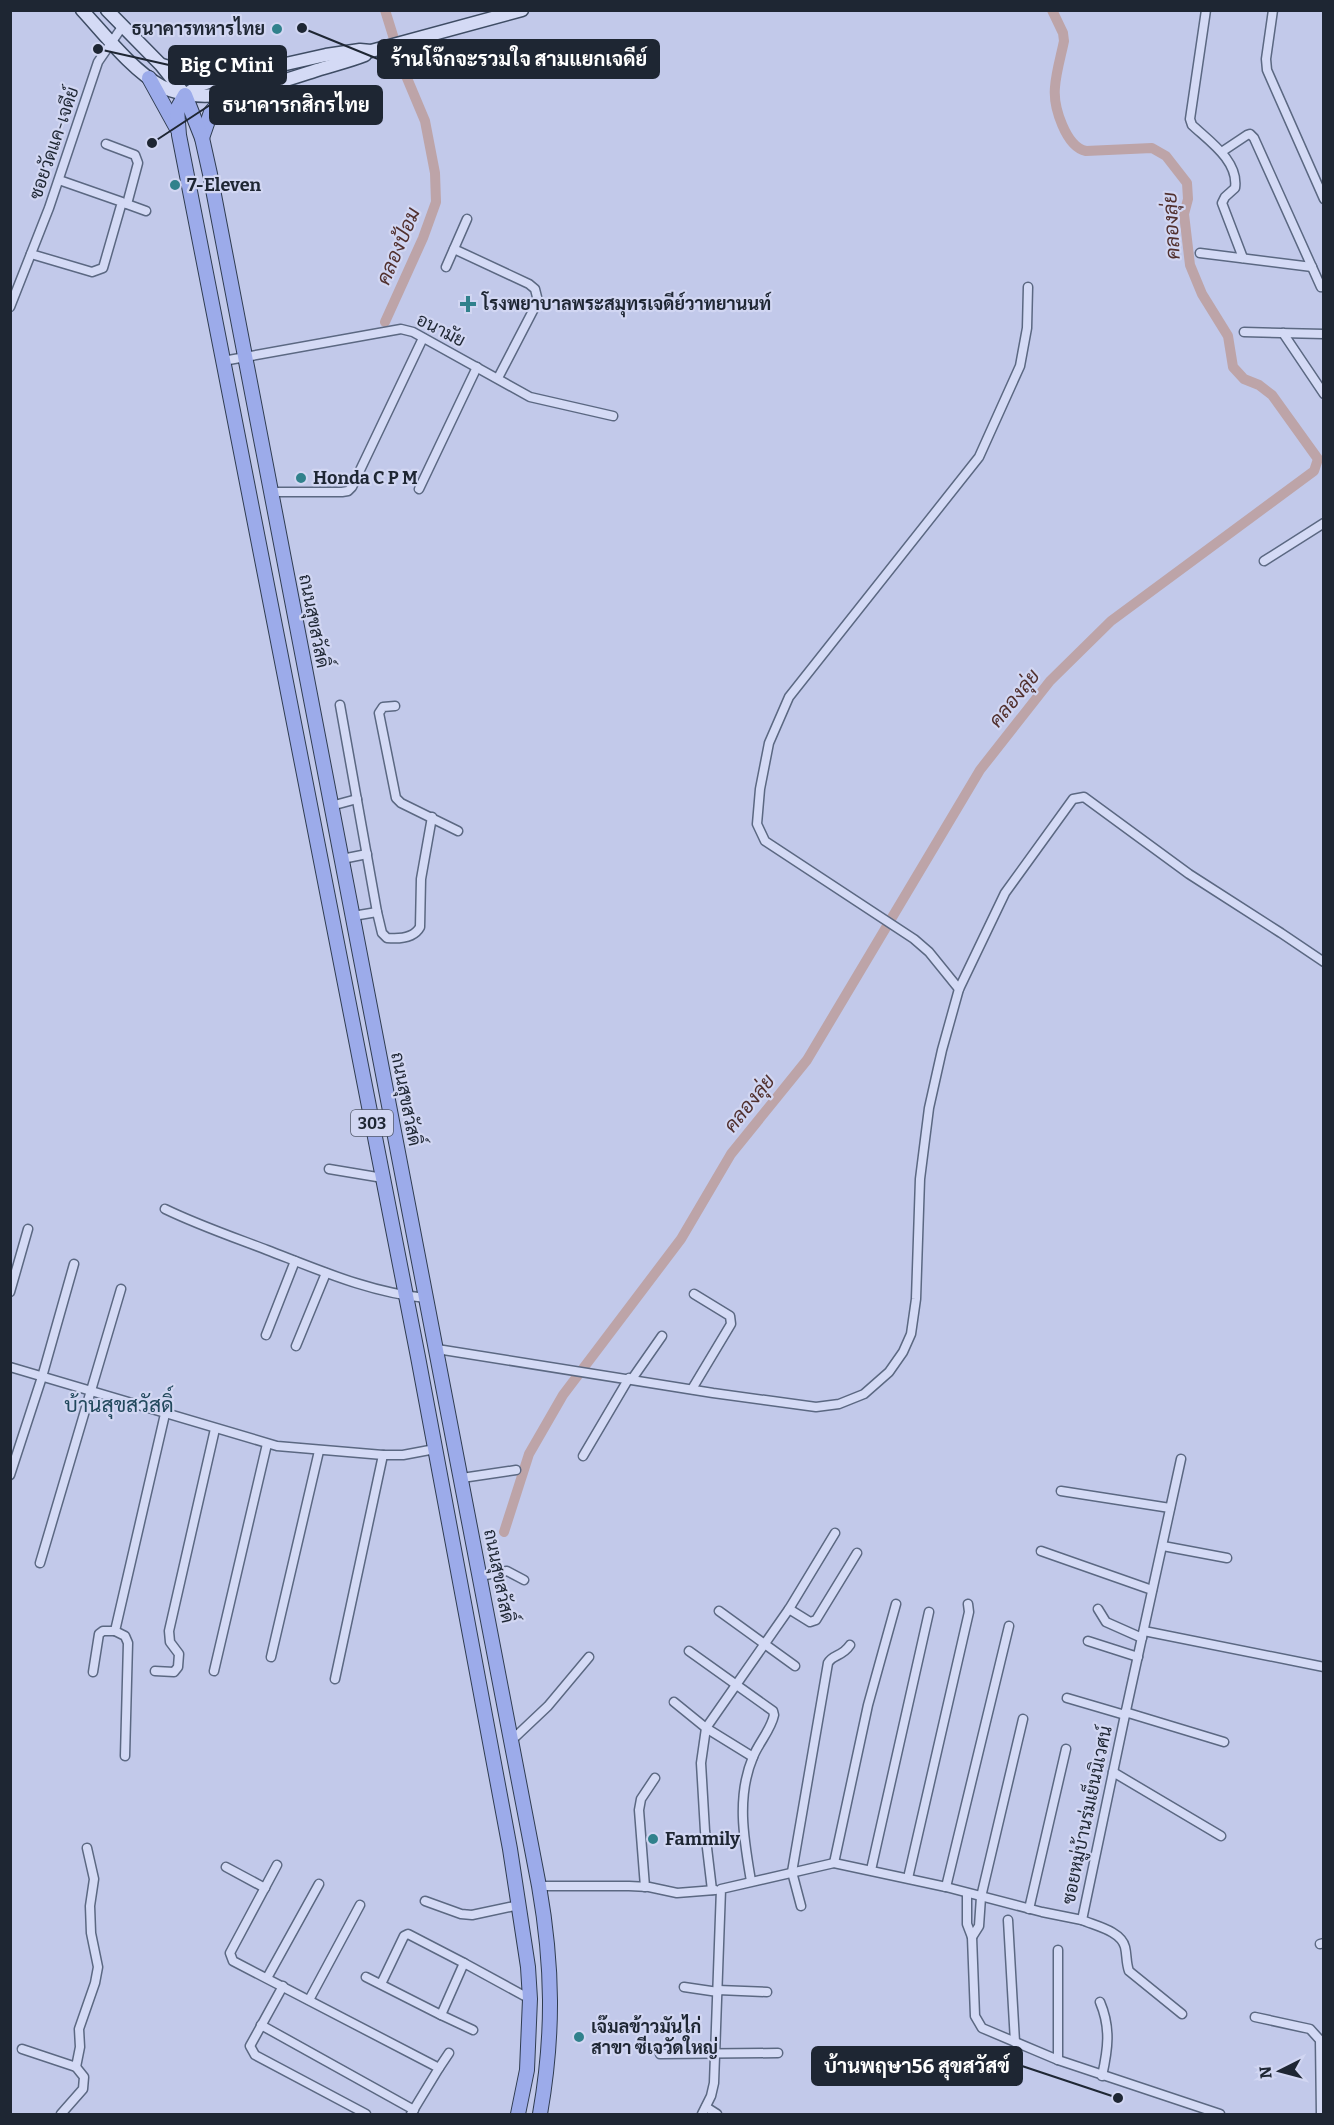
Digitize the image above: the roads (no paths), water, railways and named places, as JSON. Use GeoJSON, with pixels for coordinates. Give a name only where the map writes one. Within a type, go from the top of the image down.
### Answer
{"type":"FeatureCollection","features":[{"type":"Feature","properties":{"kind":"main road"},"geometry":{"type":"LineString","coordinates":[[82,10],[149,78],[171,91],[185,95],[226,95],[293,78],[364,52]]}},
{"type":"Feature","properties":{"kind":"main road","name":"ถนนสุขสวัสดิ์"},"geometry":{"type":"LineString","coordinates":[[107,10],[161,65],[185,95],[202,138],[539,1886],[552,2000],[550,2044],[540,2115]]}},
{"type":"Feature","properties":{"kind":"main road"},"geometry":{"type":"LineString","coordinates":[[185,95],[200,85],[214,80],[289,63],[386,47],[522,10]]}},
{"type":"Feature","properties":{"kind":"main road"},"geometry":{"type":"LineString","coordinates":[[289,63],[293,78]]}},
{"type":"Feature","properties":{"kind":"main road"},"geometry":{"type":"LineString","coordinates":[[161,65],[214,80]]}},
{"type":"Feature","properties":{"kind":"main road"},"geometry":{"type":"LineString","coordinates":[[149,78],[179,135]]}},
{"type":"Feature","properties":{"kind":"main road","name":"ถนนสุขสวัสดิ์"},"geometry":{"type":"LineString","coordinates":[[185,95],[177,109],[179,135],[406,1296],[507,1827],[528,1967],[530,1999],[527,2070],[518,2115]]}},
{"type":"Feature","properties":{"kind":"main road"},"geometry":{"type":"LineString","coordinates":[[202,138],[211,112],[226,95]]}},
{"type":"Feature","properties":{"kind":"street"},"geometry":{"type":"LineString","coordinates":[[1273,10],[1266,59],[1267,70],[1323,200]]}},
{"type":"Feature","properties":{"kind":"street"},"geometry":{"type":"LineString","coordinates":[[1204,13],[1190,119],[1192,125],[1221,151],[1224,151],[1236,185],[1222,203],[1243,258]]}},
{"type":"Feature","properties":{"kind":"street","name":"ซอยวัดแค-เจดีย์"},"geometry":{"type":"LineString","coordinates":[[10,307],[59,180],[98,62],[122,27]]}},
{"type":"Feature","properties":{"kind":"street"},"geometry":{"type":"LineString","coordinates":[[1224,151],[1247,135],[1250,134],[1254,138],[1321,287]]}},
{"type":"Feature","properties":{"kind":"street"},"geometry":{"type":"LineString","coordinates":[[31,255],[92,272],[103,268],[138,163],[135,155],[106,144]]}},
{"type":"Feature","properties":{"kind":"street"},"geometry":{"type":"LineString","coordinates":[[59,180],[146,211]]}},
{"type":"Feature","properties":{"kind":"street"},"geometry":{"type":"LineString","coordinates":[[446,267],[467,219]]}},
{"type":"Feature","properties":{"kind":"street"},"geometry":{"type":"LineString","coordinates":[[454,249],[529,284],[537,295],[538,300],[498,378]]}},
{"type":"Feature","properties":{"kind":"street"},"geometry":{"type":"LineString","coordinates":[[1200,253],[1312,267]]}},
{"type":"Feature","properties":{"kind":"street"},"geometry":{"type":"LineString","coordinates":[[959,989],[929,952],[914,939],[765,841],[757,824],[759,789],[769,743],[789,697],[979,457],[1020,366],[1027,328],[1028,287]]}},
{"type":"Feature","properties":{"kind":"street","name":"อนามัย"},"geometry":{"type":"LineString","coordinates":[[224,361],[393,329],[407,330],[530,397],[614,416]]}},
{"type":"Feature","properties":{"kind":"street"},"geometry":{"type":"LineString","coordinates":[[1244,332],[1323,334]]}},
{"type":"Feature","properties":{"kind":"street"},"geometry":{"type":"LineString","coordinates":[[1283,333],[1323,394]]}},
{"type":"Feature","properties":{"kind":"street"},"geometry":{"type":"LineString","coordinates":[[270,492],[342,492],[352,487],[423,338]]}},
{"type":"Feature","properties":{"kind":"street"},"geometry":{"type":"LineString","coordinates":[[419,489],[477,367]]}},
{"type":"Feature","properties":{"kind":"street"},"geometry":{"type":"LineString","coordinates":[[1264,561],[1323,523]]}},
{"type":"Feature","properties":{"kind":"street"},"geometry":{"type":"LineString","coordinates":[[340,705],[377,912],[382,933],[387,938],[405,937],[417,932],[420,927],[421,879],[432,817]]}},
{"type":"Feature","properties":{"kind":"street"},"geometry":{"type":"LineString","coordinates":[[395,706],[383,707],[379,713],[396,798],[401,803],[458,831]]}},
{"type":"Feature","properties":{"kind":"street"},"geometry":{"type":"LineString","coordinates":[[437,1349],[797,1405],[816,1407],[839,1404],[864,1394],[889,1372],[903,1352],[911,1334],[916,1299],[920,1179],[929,1108],[959,989],[1005,893],[1073,799],[1079,796],[1084,797],[1189,874],[1323,962]]}},
{"type":"Feature","properties":{"kind":"street"},"geometry":{"type":"LineString","coordinates":[[331,806],[357,799]]}},
{"type":"Feature","properties":{"kind":"street"},"geometry":{"type":"LineString","coordinates":[[342,859],[366,854]]}},
{"type":"Feature","properties":{"kind":"street"},"geometry":{"type":"LineString","coordinates":[[353,916],[377,912]]}},
{"type":"Feature","properties":{"kind":"street"},"geometry":{"type":"LineString","coordinates":[[329,1169],[383,1178]]}},
{"type":"Feature","properties":{"kind":"street"},"geometry":{"type":"LineString","coordinates":[[165,1209],[180,1217],[326,1273],[406,1296],[426,1298]]}},
{"type":"Feature","properties":{"kind":"street"},"geometry":{"type":"LineString","coordinates":[[10,1292],[28,1229]]}},
{"type":"Feature","properties":{"kind":"street"},"geometry":{"type":"LineString","coordinates":[[266,1335],[295,1261]]}},
{"type":"Feature","properties":{"kind":"street"},"geometry":{"type":"LineString","coordinates":[[10,1475],[42,1377],[74,1264]]}},
{"type":"Feature","properties":{"kind":"street"},"geometry":{"type":"LineString","coordinates":[[296,1346],[326,1273]]}},
{"type":"Feature","properties":{"kind":"street"},"geometry":{"type":"LineString","coordinates":[[40,1563],[121,1289]]}},
{"type":"Feature","properties":{"kind":"street"},"geometry":{"type":"LineString","coordinates":[[692,1389],[731,1324],[730,1316],[694,1294]]}},
{"type":"Feature","properties":{"kind":"street"},"geometry":{"type":"LineString","coordinates":[[583,1456],[631,1379],[662,1336]]}},
{"type":"Feature","properties":{"kind":"street"},"geometry":{"type":"LineString","coordinates":[[10,1367],[267,1444],[383,1455],[403,1455],[435,1449]]}},
{"type":"Feature","properties":{"kind":"street"},"geometry":{"type":"LineString","coordinates":[[115,1631],[165,1414]]}},
{"type":"Feature","properties":{"kind":"street"},"geometry":{"type":"LineString","coordinates":[[155,1671],[174,1672],[178,1667],[179,1654],[170,1642],[169,1631],[215,1429]]}},
{"type":"Feature","properties":{"kind":"street"},"geometry":{"type":"LineString","coordinates":[[214,1671],[267,1444]]}},
{"type":"Feature","properties":{"kind":"street"},"geometry":{"type":"LineString","coordinates":[[271,1657],[319,1450]]}},
{"type":"Feature","properties":{"kind":"street"},"geometry":{"type":"LineString","coordinates":[[335,1679],[383,1455]]}},
{"type":"Feature","properties":{"kind":"street","name":"ซอยหมู่บ้านร่มเย็นนิเวศน์"},"geometry":{"type":"LineString","coordinates":[[539,1886],[645,1887],[677,1893],[717,1889],[834,1863],[908,1878],[1082,1920],[1181,1459]]}},
{"type":"Feature","properties":{"kind":"street"},"geometry":{"type":"LineString","coordinates":[[462,1478],[516,1470]]}},
{"type":"Feature","properties":{"kind":"street"},"geometry":{"type":"LineString","coordinates":[[1061,1491],[1170,1508]]}},
{"type":"Feature","properties":{"kind":"street"},"geometry":{"type":"LineString","coordinates":[[717,2115],[704,2111],[714,2084],[718,1991],[717,1889],[705,1831],[701,1763],[706,1728],[789,1610],[835,1533]]}},
{"type":"Feature","properties":{"kind":"street"},"geometry":{"type":"LineString","coordinates":[[1163,1546],[1227,1558]]}},
{"type":"Feature","properties":{"kind":"street"},"geometry":{"type":"LineString","coordinates":[[1041,1551],[1152,1590]]}},
{"type":"Feature","properties":{"kind":"street"},"geometry":{"type":"LineString","coordinates":[[789,1610],[810,1622],[816,1620],[857,1553]]}},
{"type":"Feature","properties":{"kind":"street"},"geometry":{"type":"LineString","coordinates":[[480,1576],[507,1571],[524,1580]]}},
{"type":"Feature","properties":{"kind":"street"},"geometry":{"type":"LineString","coordinates":[[834,1863],[868,1705],[896,1604]]}},
{"type":"Feature","properties":{"kind":"street"},"geometry":{"type":"LineString","coordinates":[[908,1878],[969,1612],[968,1604]]}},
{"type":"Feature","properties":{"kind":"street"},"geometry":{"type":"LineString","coordinates":[[1098,1609],[1106,1622],[1143,1635],[1323,1667]]}},
{"type":"Feature","properties":{"kind":"street"},"geometry":{"type":"LineString","coordinates":[[719,1611],[795,1666]]}},
{"type":"Feature","properties":{"kind":"street"},"geometry":{"type":"LineString","coordinates":[[871,1870],[929,1612]]}},
{"type":"Feature","properties":{"kind":"street"},"geometry":{"type":"LineString","coordinates":[[946,1887],[1009,1626]]}},
{"type":"Feature","properties":{"kind":"street"},"geometry":{"type":"LineString","coordinates":[[93,1672],[99,1634],[103,1631],[115,1631],[125,1636],[128,1643],[124,1756]]}},
{"type":"Feature","properties":{"kind":"street"},"geometry":{"type":"LineString","coordinates":[[1088,1641],[1138,1657]]}},
{"type":"Feature","properties":{"kind":"street"},"geometry":{"type":"LineString","coordinates":[[801,1906],[792,1872],[828,1663],[833,1657],[845,1652],[850,1645]]}},
{"type":"Feature","properties":{"kind":"street"},"geometry":{"type":"LineString","coordinates":[[689,1651],[773,1711],[774,1715],[753,1757],[743,1799],[742,1823],[751,1881]]}},
{"type":"Feature","properties":{"kind":"street"},"geometry":{"type":"LineString","coordinates":[[512,1740],[548,1706],[589,1657]]}},
{"type":"Feature","properties":{"kind":"street"},"geometry":{"type":"LineString","coordinates":[[1067,1698],[1224,1742]]}},
{"type":"Feature","properties":{"kind":"street"},"geometry":{"type":"LineString","coordinates":[[674,1702],[706,1728],[753,1757]]}},
{"type":"Feature","properties":{"kind":"street"},"geometry":{"type":"LineString","coordinates":[[972,1937],[979,1926],[981,1897],[1023,1719]]}},
{"type":"Feature","properties":{"kind":"street"},"geometry":{"type":"LineString","coordinates":[[1029,1909],[1066,1749]]}},
{"type":"Feature","properties":{"kind":"street"},"geometry":{"type":"LineString","coordinates":[[1113,1772],[1221,1836]]}},
{"type":"Feature","properties":{"kind":"street"},"geometry":{"type":"LineString","coordinates":[[645,1887],[639,1810],[641,1799],[655,1778]]}},
{"type":"Feature","properties":{"kind":"street"},"geometry":{"type":"LineString","coordinates":[[76,2067],[80,2046],[79,2029],[95,1983],[98,1967],[90,1906],[94,1879],[87,1848]]}},
{"type":"Feature","properties":{"kind":"street"},"geometry":{"type":"LineString","coordinates":[[277,1865],[230,1953],[233,1961],[439,2068]]}},
{"type":"Feature","properties":{"kind":"street"},"geometry":{"type":"LineString","coordinates":[[226,1867],[265,1888]]}},
{"type":"Feature","properties":{"kind":"street"},"geometry":{"type":"LineString","coordinates":[[267,1978],[319,1884]]}},
{"type":"Feature","properties":{"kind":"street"},"geometry":{"type":"LineString","coordinates":[[967,1893],[967,1924],[972,1937],[975,2016],[982,2028],[1102,2076],[1217,2113]]}},
{"type":"Feature","properties":{"kind":"street"},"geometry":{"type":"LineString","coordinates":[[425,1901],[461,1914],[472,1915],[519,1905]]}},
{"type":"Feature","properties":{"kind":"street"},"geometry":{"type":"LineString","coordinates":[[309,2000],[360,1905]]}},
{"type":"Feature","properties":{"kind":"street"},"geometry":{"type":"LineString","coordinates":[[1008,1920],[1015,2042]]}},
{"type":"Feature","properties":{"kind":"street"},"geometry":{"type":"LineString","coordinates":[[1082,1920],[1121,1938],[1125,1945],[1128,1971],[1182,2014]]}},
{"type":"Feature","properties":{"kind":"street"},"geometry":{"type":"LineString","coordinates":[[381,1984],[404,1936],[408,1934],[530,1999]]}},
{"type":"Feature","properties":{"kind":"street"},"geometry":{"type":"LineString","coordinates":[[1058,1950],[1058,2060]]}},
{"type":"Feature","properties":{"kind":"street"},"geometry":{"type":"LineString","coordinates":[[441,2015],[464,1963]]}},
{"type":"Feature","properties":{"kind":"street"},"geometry":{"type":"LineString","coordinates":[[366,1977],[473,2030]]}},
{"type":"Feature","properties":{"kind":"street"},"geometry":{"type":"LineString","coordinates":[[283,1986],[250,2046],[255,2055],[366,2115]]}},
{"type":"Feature","properties":{"kind":"street"},"geometry":{"type":"LineString","coordinates":[[684,1988],[767,1992]]}},
{"type":"Feature","properties":{"kind":"street"},"geometry":{"type":"LineString","coordinates":[[1100,2002],[1105,2014],[1109,2038],[1102,2076]]}},
{"type":"Feature","properties":{"kind":"street"},"geometry":{"type":"LineString","coordinates":[[1255,2017],[1310,2029],[1317,2034],[1320,2040],[1322,2115]]}},
{"type":"Feature","properties":{"kind":"street"},"geometry":{"type":"LineString","coordinates":[[261,2025],[413,2112],[449,2053]]}},
{"type":"Feature","properties":{"kind":"street"},"geometry":{"type":"LineString","coordinates":[[22,2049],[76,2067],[84,2077],[84,2085],[61,2115]]}},
{"type":"Feature","properties":{"kind":"street"},"geometry":{"type":"LineString","coordinates":[[660,2054],[778,2053]]}},
{"type":"Feature","properties":{"kind":"waterway","name":"คลองป้อม"},"geometry":{"type":"LineString","coordinates":[[385,10],[404,71],[425,121],[435,173],[436,202],[423,238],[385,322]]}},
{"type":"Feature","properties":{"kind":"waterway","name":"คลองลุ่ย"},"geometry":{"type":"LineString","coordinates":[[504,1532],[529,1454],[563,1395],[681,1239],[731,1154],[807,1060],[980,770],[1050,681],[1111,621],[1314,471],[1318,459],[1272,395],[1259,385],[1244,379],[1233,367],[1228,336],[1202,294],[1190,265],[1184,214],[1188,199],[1187,183],[1166,156],[1152,148],[1086,151],[1072,142],[1067,134],[1062,125],[1055,95],[1056,76],[1064,41],[1063,33],[1052,10]]}},
{"type":"Feature","properties":{"kind":"place","name":"ร้านโจ๊กจะรวมใจ สามแยกเจดีย์"},"geometry":{"type":"Point","coordinates":[302,28]}},
{"type":"Feature","properties":{"kind":"place","name":"ธนาคารทหารไทย"},"geometry":{"type":"Point","coordinates":[277,29]}},
{"type":"Feature","properties":{"kind":"place","name":"Big C Mini"},"geometry":{"type":"Point","coordinates":[98,49]}},
{"type":"Feature","properties":{"kind":"place","name":"ธนาคารกสิกรไทย"},"geometry":{"type":"Point","coordinates":[152,143]}},
{"type":"Feature","properties":{"kind":"place","name":"7-Eleven"},"geometry":{"type":"Point","coordinates":[175,185]}},
{"type":"Feature","properties":{"kind":"place","name":"โรงพยาบาลพระสมุทรเจดีย์วาทยานนท์"},"geometry":{"type":"Point","coordinates":[468,304]}},
{"type":"Feature","properties":{"kind":"place","name":"Honda C P M"},"geometry":{"type":"Point","coordinates":[301,478]}},
{"type":"Feature","properties":{"kind":"place","name":"Fammily"},"geometry":{"type":"Point","coordinates":[653,1839]}},
{"type":"Feature","properties":{"kind":"place","name":"เจ๊มลข้าวมันไก่ สาขา ซีเจวัดใหญ่"},"geometry":{"type":"Point","coordinates":[579,2037]}},
{"type":"Feature","properties":{"kind":"place","name":"บ้านพฤษา56 สุขสวัสข์"},"geometry":{"type":"Point","coordinates":[1118,2098]}},
{"type":"Feature","properties":{"kind":"district","name":"บ้านสุขสวัสดิ์"},"geometry":{"type":"Point","coordinates":[119,1405]}}]}
